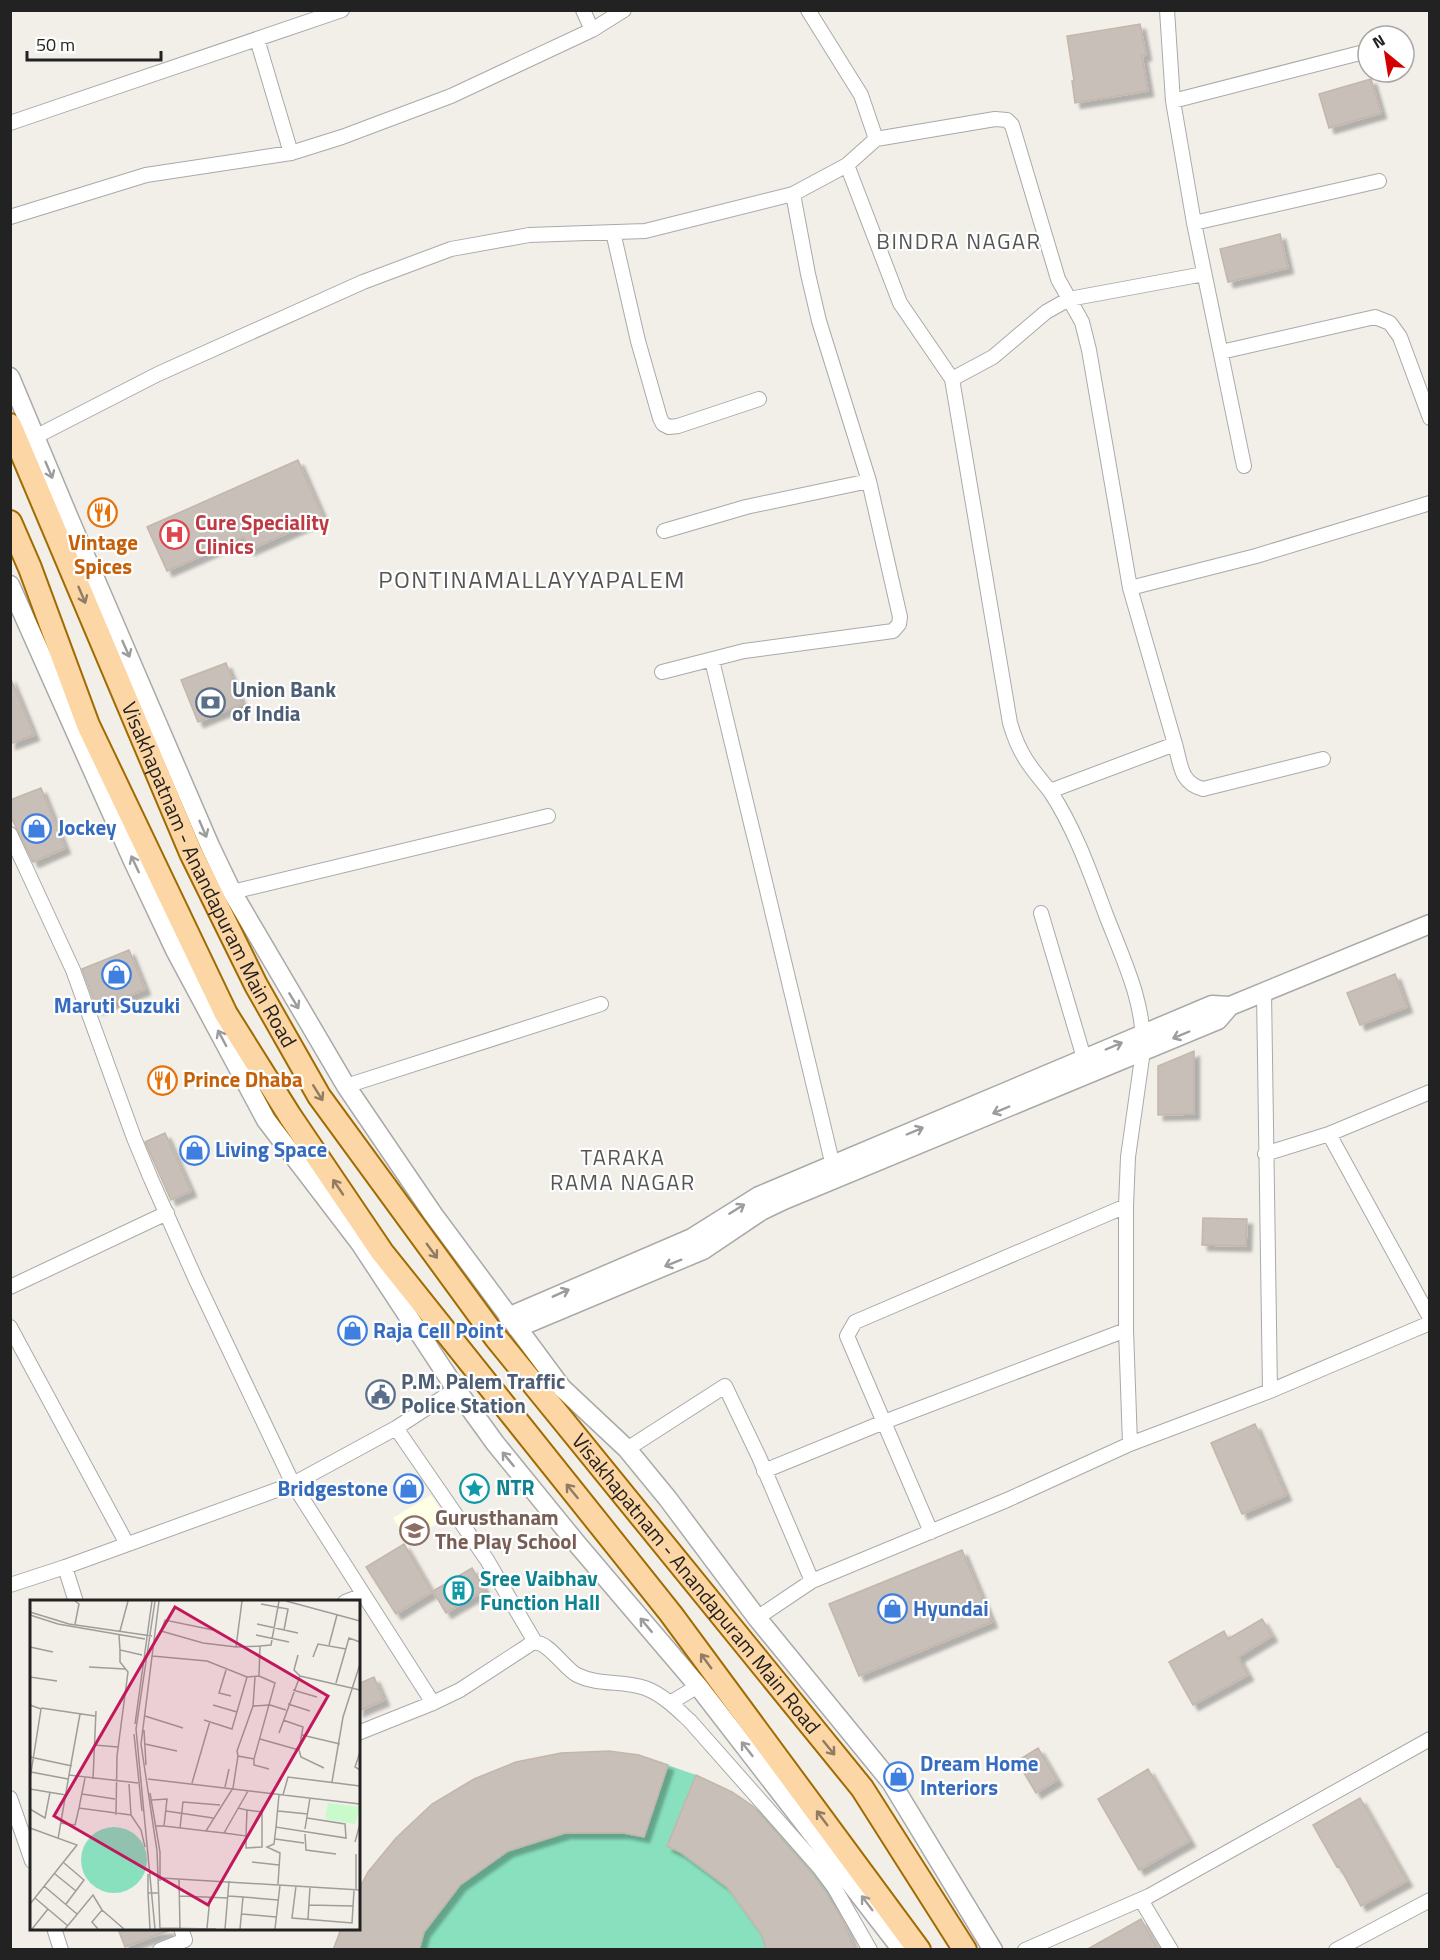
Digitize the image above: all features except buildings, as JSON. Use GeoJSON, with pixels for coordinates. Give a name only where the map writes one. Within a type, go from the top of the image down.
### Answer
{"type":"FeatureCollection","features":[{"type":"Feature","properties":{"kind":"main road","name":"Visakhapatnam - Anandapuram Main Road"},"geometry":{"type":"LineString","coordinates":[[10,425],[191,853],[256,985],[319,1096],[496,1338],[862,1788],[965,1950]]}},
{"type":"Feature","properties":{"kind":"main road","name":"Visakhapatnam - Anandapuram Main Road"},"geometry":{"type":"LineString","coordinates":[[10,522],[30,568],[88,724],[103,757],[226,1014],[290,1116],[382,1252],[671,1614],[919,1950]]}},
{"type":"Feature","properties":{"kind":"street"},"geometry":{"type":"LineString","coordinates":[[10,123],[342,10]]}},
{"type":"Feature","properties":{"kind":"street"},"geometry":{"type":"LineString","coordinates":[[583,10],[592,30]]}},
{"type":"Feature","properties":{"kind":"street"},"geometry":{"type":"LineString","coordinates":[[10,217],[146,175],[291,153],[342,136],[451,96],[592,30],[624,10]]}},
{"type":"Feature","properties":{"kind":"street"},"geometry":{"type":"LineString","coordinates":[[808,10],[861,95],[876,139]]}},
{"type":"Feature","properties":{"kind":"street"},"geometry":{"type":"LineString","coordinates":[[1167,10],[1173,101],[1194,223],[1244,466]]}},
{"type":"Feature","properties":{"kind":"street"},"geometry":{"type":"LineString","coordinates":[[257,39],[291,153]]}},
{"type":"Feature","properties":{"kind":"street"},"geometry":{"type":"LineString","coordinates":[[1173,101],[1356,54]]}},
{"type":"Feature","properties":{"kind":"street"},"geometry":{"type":"LineString","coordinates":[[34,437],[158,374],[363,282],[451,249],[529,235],[645,231],[793,195],[847,165],[876,139],[995,119],[1007,120],[1015,131],[1058,279],[1082,322],[1089,350],[1130,588],[1185,778],[1191,786],[1203,789],[1323,759]]}},
{"type":"Feature","properties":{"kind":"street"},"geometry":{"type":"LineString","coordinates":[[847,165],[900,303],[952,379],[1010,723],[1016,742],[1026,762],[1065,813],[1082,851],[1142,1015],[1144,1042],[1128,1157],[1126,1206],[1126,1330],[1131,1444]]}},
{"type":"Feature","properties":{"kind":"street"},"geometry":{"type":"LineString","coordinates":[[1194,223],[1379,181]]}},
{"type":"Feature","properties":{"kind":"street"},"geometry":{"type":"LineString","coordinates":[[662,672],[744,651],[893,631],[899,624],[900,616],[869,481],[819,321],[793,195]]}},
{"type":"Feature","properties":{"kind":"street"},"geometry":{"type":"LineString","coordinates":[[613,232],[638,341],[663,424],[669,428],[678,426],[759,399]]}},
{"type":"Feature","properties":{"kind":"street"},"geometry":{"type":"LineString","coordinates":[[952,379],[993,357],[1046,312],[1069,299],[1204,274]]}},
{"type":"Feature","properties":{"kind":"street"},"geometry":{"type":"LineString","coordinates":[[1221,352],[1375,317],[1390,323],[1424,381],[1430,418]]}},
{"type":"Feature","properties":{"kind":"street"},"geometry":{"type":"LineString","coordinates":[[10,377],[210,846],[232,892],[346,1086],[433,1214],[562,1388],[627,1449],[757,1618],[891,1782],[993,1950]]}},
{"type":"Feature","properties":{"kind":"street"},"geometry":{"type":"LineString","coordinates":[[664,531],[746,507],[869,481]]}},
{"type":"Feature","properties":{"kind":"street"},"geometry":{"type":"LineString","coordinates":[[1130,588],[1256,556],[1430,503]]}},
{"type":"Feature","properties":{"kind":"street"},"geometry":{"type":"LineString","coordinates":[[10,585],[175,950],[266,1120],[360,1243],[456,1389],[502,1452],[698,1686],[902,1950]]}},
{"type":"Feature","properties":{"kind":"street"},"geometry":{"type":"LineString","coordinates":[[712,660],[832,1166]]}},
{"type":"Feature","properties":{"kind":"street"},"geometry":{"type":"LineString","coordinates":[[1050,791],[1175,744]]}},
{"type":"Feature","properties":{"kind":"street"},"geometry":{"type":"LineString","coordinates":[[232,892],[548,816]]}},
{"type":"Feature","properties":{"kind":"street"},"geometry":{"type":"LineString","coordinates":[[10,834],[73,970],[134,1138],[196,1280],[293,1484],[433,1703]]}},
{"type":"Feature","properties":{"kind":"street"},"geometry":{"type":"LineString","coordinates":[[1041,913],[1084,1058]]}},
{"type":"Feature","properties":{"kind":"street"},"geometry":{"type":"LineString","coordinates":[[512,1323],[574,1287],[692,1238],[759,1196],[1084,1058],[1218,1020],[1230,1006],[1430,924]]}},
{"type":"Feature","properties":{"kind":"street"},"geometry":{"type":"LineString","coordinates":[[1264,992],[1269,1391]]}},
{"type":"Feature","properties":{"kind":"street"},"geometry":{"type":"LineString","coordinates":[[346,1086],[601,1004]]}},
{"type":"Feature","properties":{"kind":"street"},"geometry":{"type":"LineString","coordinates":[[512,1323],[704,1250],[761,1211],[784,1200],[1144,1042]]}},
{"type":"Feature","properties":{"kind":"street"},"geometry":{"type":"LineString","coordinates":[[1265,1154],[1329,1134],[1430,1092]]}},
{"type":"Feature","properties":{"kind":"street"},"geometry":{"type":"LineString","coordinates":[[757,1618],[812,1581],[1007,1500],[1131,1444],[1269,1391],[1430,1320],[1329,1134]]}},
{"type":"Feature","properties":{"kind":"street"},"geometry":{"type":"LineString","coordinates":[[932,1532],[847,1336],[855,1322],[1126,1206]]}},
{"type":"Feature","properties":{"kind":"street"},"geometry":{"type":"LineString","coordinates":[[10,1287],[167,1213]]}},
{"type":"Feature","properties":{"kind":"street"},"geometry":{"type":"LineString","coordinates":[[10,1327],[127,1544]]}},
{"type":"Feature","properties":{"kind":"street"},"geometry":{"type":"LineString","coordinates":[[764,1471],[884,1422],[1126,1330]]}},
{"type":"Feature","properties":{"kind":"street"},"geometry":{"type":"LineString","coordinates":[[627,1449],[725,1386],[812,1581]]}},
{"type":"Feature","properties":{"kind":"street"},"geometry":{"type":"LineString","coordinates":[[10,1585],[65,1568],[293,1484],[396,1428],[456,1389]]}},
{"type":"Feature","properties":{"kind":"street"},"geometry":{"type":"LineString","coordinates":[[396,1428],[487,1560],[535,1642],[543,1644],[573,1673],[586,1679],[646,1688],[670,1703],[690,1721],[819,1867],[834,1887],[870,1950]]}},
{"type":"Feature","properties":{"kind":"street"},"geometry":{"type":"LineString","coordinates":[[65,1568],[75,1600]]}},
{"type":"Feature","properties":{"kind":"street"},"geometry":{"type":"LineString","coordinates":[[350,1600],[363,1595]]}},
{"type":"Feature","properties":{"kind":"street"},"geometry":{"type":"LineString","coordinates":[[360,1732],[460,1690],[535,1642]]}},
{"type":"Feature","properties":{"kind":"street"},"geometry":{"type":"LineString","coordinates":[[670,1703],[698,1686]]}},
{"type":"Feature","properties":{"kind":"street"},"geometry":{"type":"LineString","coordinates":[[1025,1950],[1141,1900],[1430,1739]]}},
{"type":"Feature","properties":{"kind":"street"},"geometry":{"type":"LineString","coordinates":[[10,1798],[30,1855]]}},
{"type":"Feature","properties":{"kind":"street"},"geometry":{"type":"LineString","coordinates":[[1141,1900],[1171,1950]]}},
{"type":"Feature","properties":{"kind":"street"},"geometry":{"type":"LineString","coordinates":[[1336,1950],[1429,1903]]}},
{"type":"Feature","properties":{"kind":"street"},"geometry":{"type":"LineString","coordinates":[[54,1930],[61,1950]]}},
{"type":"Feature","properties":{"kind":"street"},"geometry":{"type":"LineString","coordinates":[[160,1950],[185,1940],[182,1930]]}},
{"type":"Feature","properties":{"kind":"shaded area","name":"Gurusthanam The Play School"},"geometry":{"type":"Polygon","coordinates":[[[431,1495],[446,1518],[408,1541],[393,1518],[431,1495]]]}},
{"type":"Feature","properties":{"kind":"green space"},"geometry":{"type":"Polygon","coordinates":[[[609,1751],[639,1755],[696,1775],[732,1792],[777,1823],[833,1897],[853,1949],[333,1950],[341,1930],[360,1930],[360,1889],[368,1872],[396,1838],[432,1804],[474,1779],[516,1762],[609,1751]]]}},
{"type":"Feature","properties":{"kind":"place","name":"Vintage Spices"},"geometry":{"type":"Point","coordinates":[103,512]}},
{"type":"Feature","properties":{"kind":"place","name":"Cure Speciality Clinics"},"geometry":{"type":"Point","coordinates":[174,535]}},
{"type":"Feature","properties":{"kind":"place","name":"Union Bank of India"},"geometry":{"type":"Point","coordinates":[211,702]}},
{"type":"Feature","properties":{"kind":"place","name":"Jockey"},"geometry":{"type":"Point","coordinates":[37,828]}},
{"type":"Feature","properties":{"kind":"place","name":"Maruti Suzuki"},"geometry":{"type":"Point","coordinates":[117,975]}},
{"type":"Feature","properties":{"kind":"place","name":"Prince Dhaba"},"geometry":{"type":"Point","coordinates":[162,1080]}},
{"type":"Feature","properties":{"kind":"place","name":"Living Space"},"geometry":{"type":"Point","coordinates":[194,1150]}},
{"type":"Feature","properties":{"kind":"place","name":"Raja Cell Point"},"geometry":{"type":"Point","coordinates":[352,1331]}},
{"type":"Feature","properties":{"kind":"place","name":"P.M. Palem Traffic Police Station"},"geometry":{"type":"Point","coordinates":[380,1394]}},
{"type":"Feature","properties":{"kind":"place","name":"NTR"},"geometry":{"type":"Point","coordinates":[475,1488]}},
{"type":"Feature","properties":{"kind":"place","name":"Bridgestone"},"geometry":{"type":"Point","coordinates":[409,1489]}},
{"type":"Feature","properties":{"kind":"place","name":"Gurusthanam The Play School"},"geometry":{"type":"Point","coordinates":[414,1530]}},
{"type":"Feature","properties":{"kind":"place","name":"Sree Vaibhav Function Hall"},"geometry":{"type":"Point","coordinates":[459,1591]}},
{"type":"Feature","properties":{"kind":"place","name":"Hyundai"},"geometry":{"type":"Point","coordinates":[892,1609]}},
{"type":"Feature","properties":{"kind":"place","name":"Dream Home Interiors"},"geometry":{"type":"Point","coordinates":[899,1776]}},
{"type":"Feature","properties":{"kind":"district","name":"BINDRA NAGAR"},"geometry":{"type":"Point","coordinates":[959,241]}},
{"type":"Feature","properties":{"kind":"district","name":"PONTINAMALLAYYAPALEM"},"geometry":{"type":"Point","coordinates":[532,580]}},
{"type":"Feature","properties":{"kind":"district","name":"TARAKA RAMA NAGAR"},"geometry":{"type":"Point","coordinates":[623,1170]}}]}
